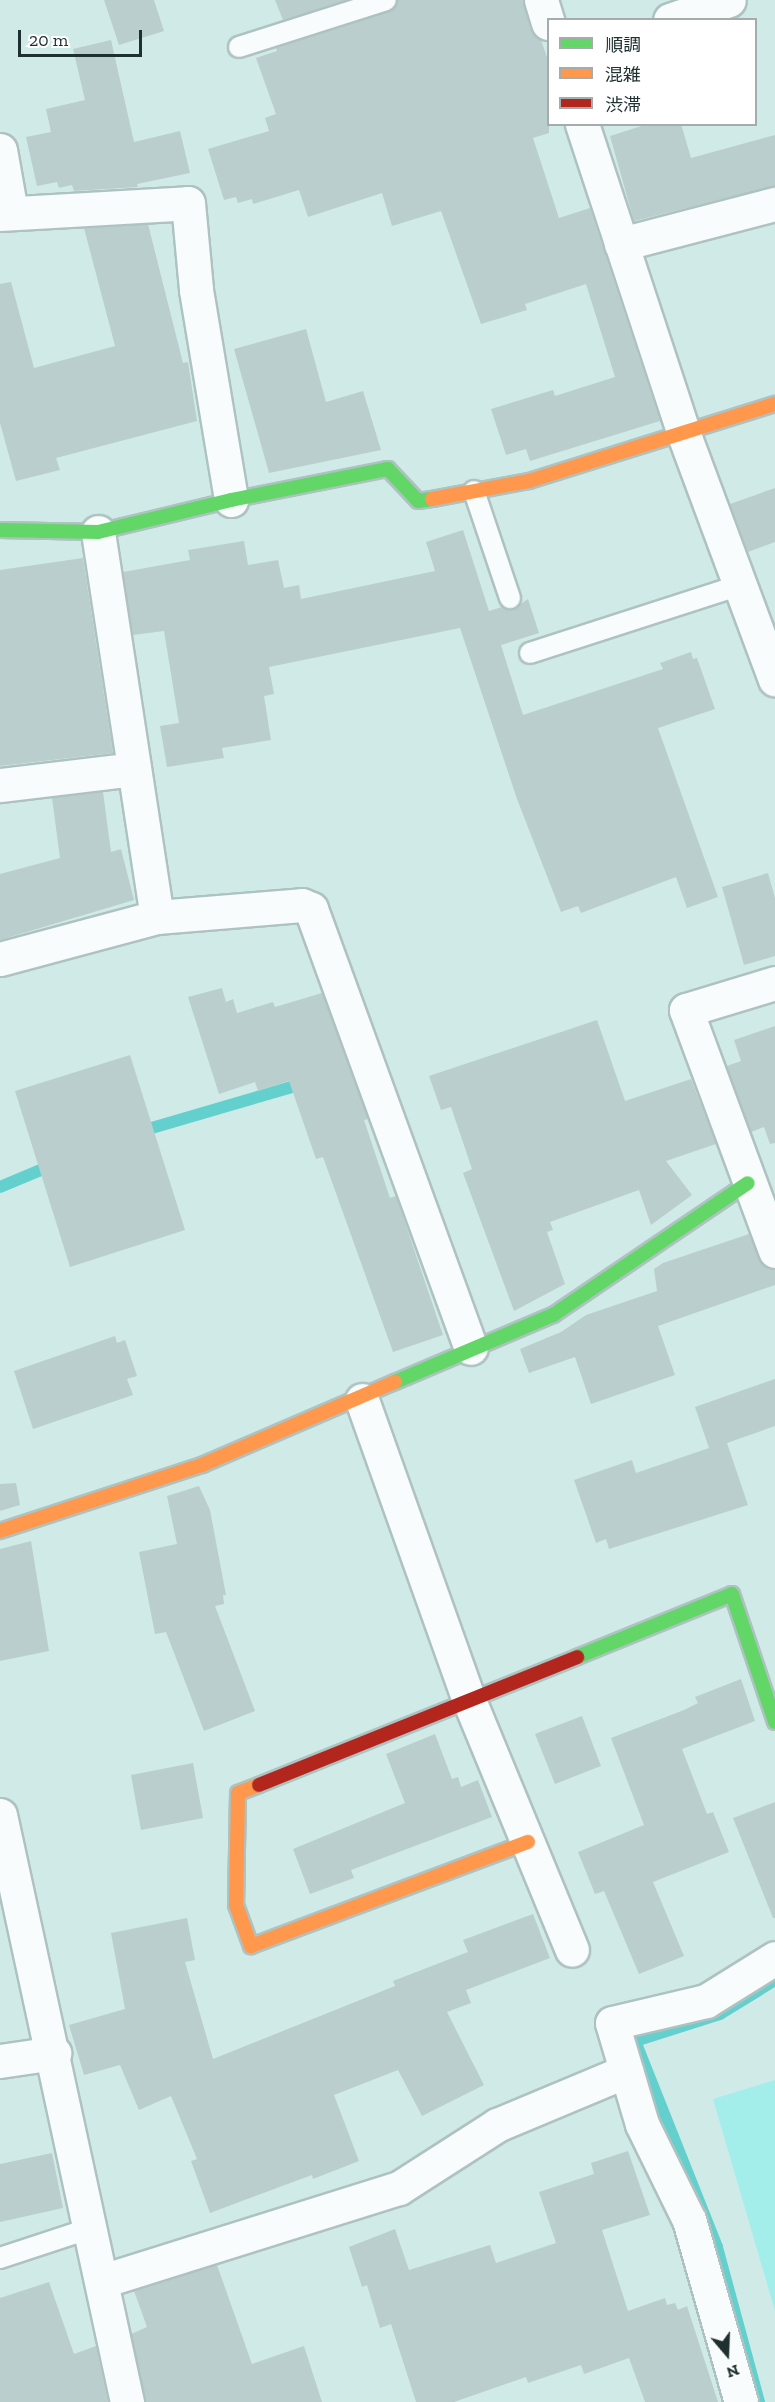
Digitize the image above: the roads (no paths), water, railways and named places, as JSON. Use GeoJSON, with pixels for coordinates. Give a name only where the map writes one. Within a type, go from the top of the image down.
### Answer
{"type":"FeatureCollection","features":[{"type":"Feature","properties":{"kind":"street"},"geometry":{"type":"LineString","coordinates":[[541,0],[547,18]]}},
{"type":"Feature","properties":{"kind":"street"},"geometry":{"type":"LineString","coordinates":[[676,18],[729,0]]}},
{"type":"Feature","properties":{"kind":"street"},"geometry":{"type":"LineString","coordinates":[[583,126],[684,432],[775,679]]}},
{"type":"Feature","properties":{"kind":"street"},"geometry":{"type":"LineString","coordinates":[[0,150],[5,213],[188,203],[196,290],[231,500]]}},
{"type":"Feature","properties":{"kind":"street"},"geometry":{"type":"LineString","coordinates":[[621,244],[775,204]]}},
{"type":"Feature","properties":{"kind":"street"},"geometry":{"type":"LineString","coordinates":[[0,530],[98,532],[231,500],[388,469],[418,501],[529,481],[775,404]]}},
{"type":"Feature","properties":{"kind":"street"},"geometry":{"type":"LineString","coordinates":[[98,532],[157,917]]}},
{"type":"Feature","properties":{"kind":"street"},"geometry":{"type":"LineString","coordinates":[[0,785],[134,769]]}},
{"type":"Feature","properties":{"kind":"street"},"geometry":{"type":"LineString","coordinates":[[0,959],[157,917],[302,905],[311,909],[471,1348]]}},
{"type":"Feature","properties":{"kind":"street"},"geometry":{"type":"LineString","coordinates":[[775,983],[686,1010],[775,1251]]}},
{"type":"Feature","properties":{"kind":"street"},"geometry":{"type":"LineString","coordinates":[[0,1531],[202,1465],[362,1400],[471,1348],[553,1315],[748,1183]]}},
{"type":"Feature","properties":{"kind":"street"},"geometry":{"type":"LineString","coordinates":[[362,1400],[469,1700],[572,1950]]}},
{"type":"Feature","properties":{"kind":"street"},"geometry":{"type":"LineString","coordinates":[[528,1842],[250,1946],[236,1905],[238,1793],[732,1594],[775,1722]]}},
{"type":"Feature","properties":{"kind":"street"},"geometry":{"type":"LineString","coordinates":[[0,1818],[54,2053],[127,2402]]}},
{"type":"Feature","properties":{"kind":"street"},"geometry":{"type":"LineString","coordinates":[[741,2402],[689,2220],[642,2124],[612,2023],[706,2001],[775,1958]]}},
{"type":"Feature","properties":{"kind":"street"},"geometry":{"type":"LineString","coordinates":[[0,2061],[54,2053]]}},
{"type":"Feature","properties":{"kind":"street"},"geometry":{"type":"LineString","coordinates":[[102,2281],[399,2188],[497,2126],[626,2071]]}},
{"type":"Feature","properties":{"kind":"lane"},"geometry":{"type":"LineString","coordinates":[[240,47],[386,0]]}},
{"type":"Feature","properties":{"kind":"lane"},"geometry":{"type":"LineString","coordinates":[[474,491],[510,598]]}},
{"type":"Feature","properties":{"kind":"lane"},"geometry":{"type":"LineString","coordinates":[[531,653],[740,585]]}},
{"type":"Feature","properties":{"kind":"lane"},"geometry":{"type":"LineString","coordinates":[[0,2258],[91,2228]]}},
{"type":"Feature","properties":{"kind":"waterway"},"geometry":{"type":"LineString","coordinates":[[138,1132],[306,1083]]}},
{"type":"Feature","properties":{"kind":"waterway"},"geometry":{"type":"LineString","coordinates":[[0,1187],[55,1164]]}},
{"type":"Feature","properties":{"kind":"waterway"},"geometry":{"type":"LineString","coordinates":[[759,2402],[717,2247],[635,2041],[720,2014],[775,1980]]}}]}
